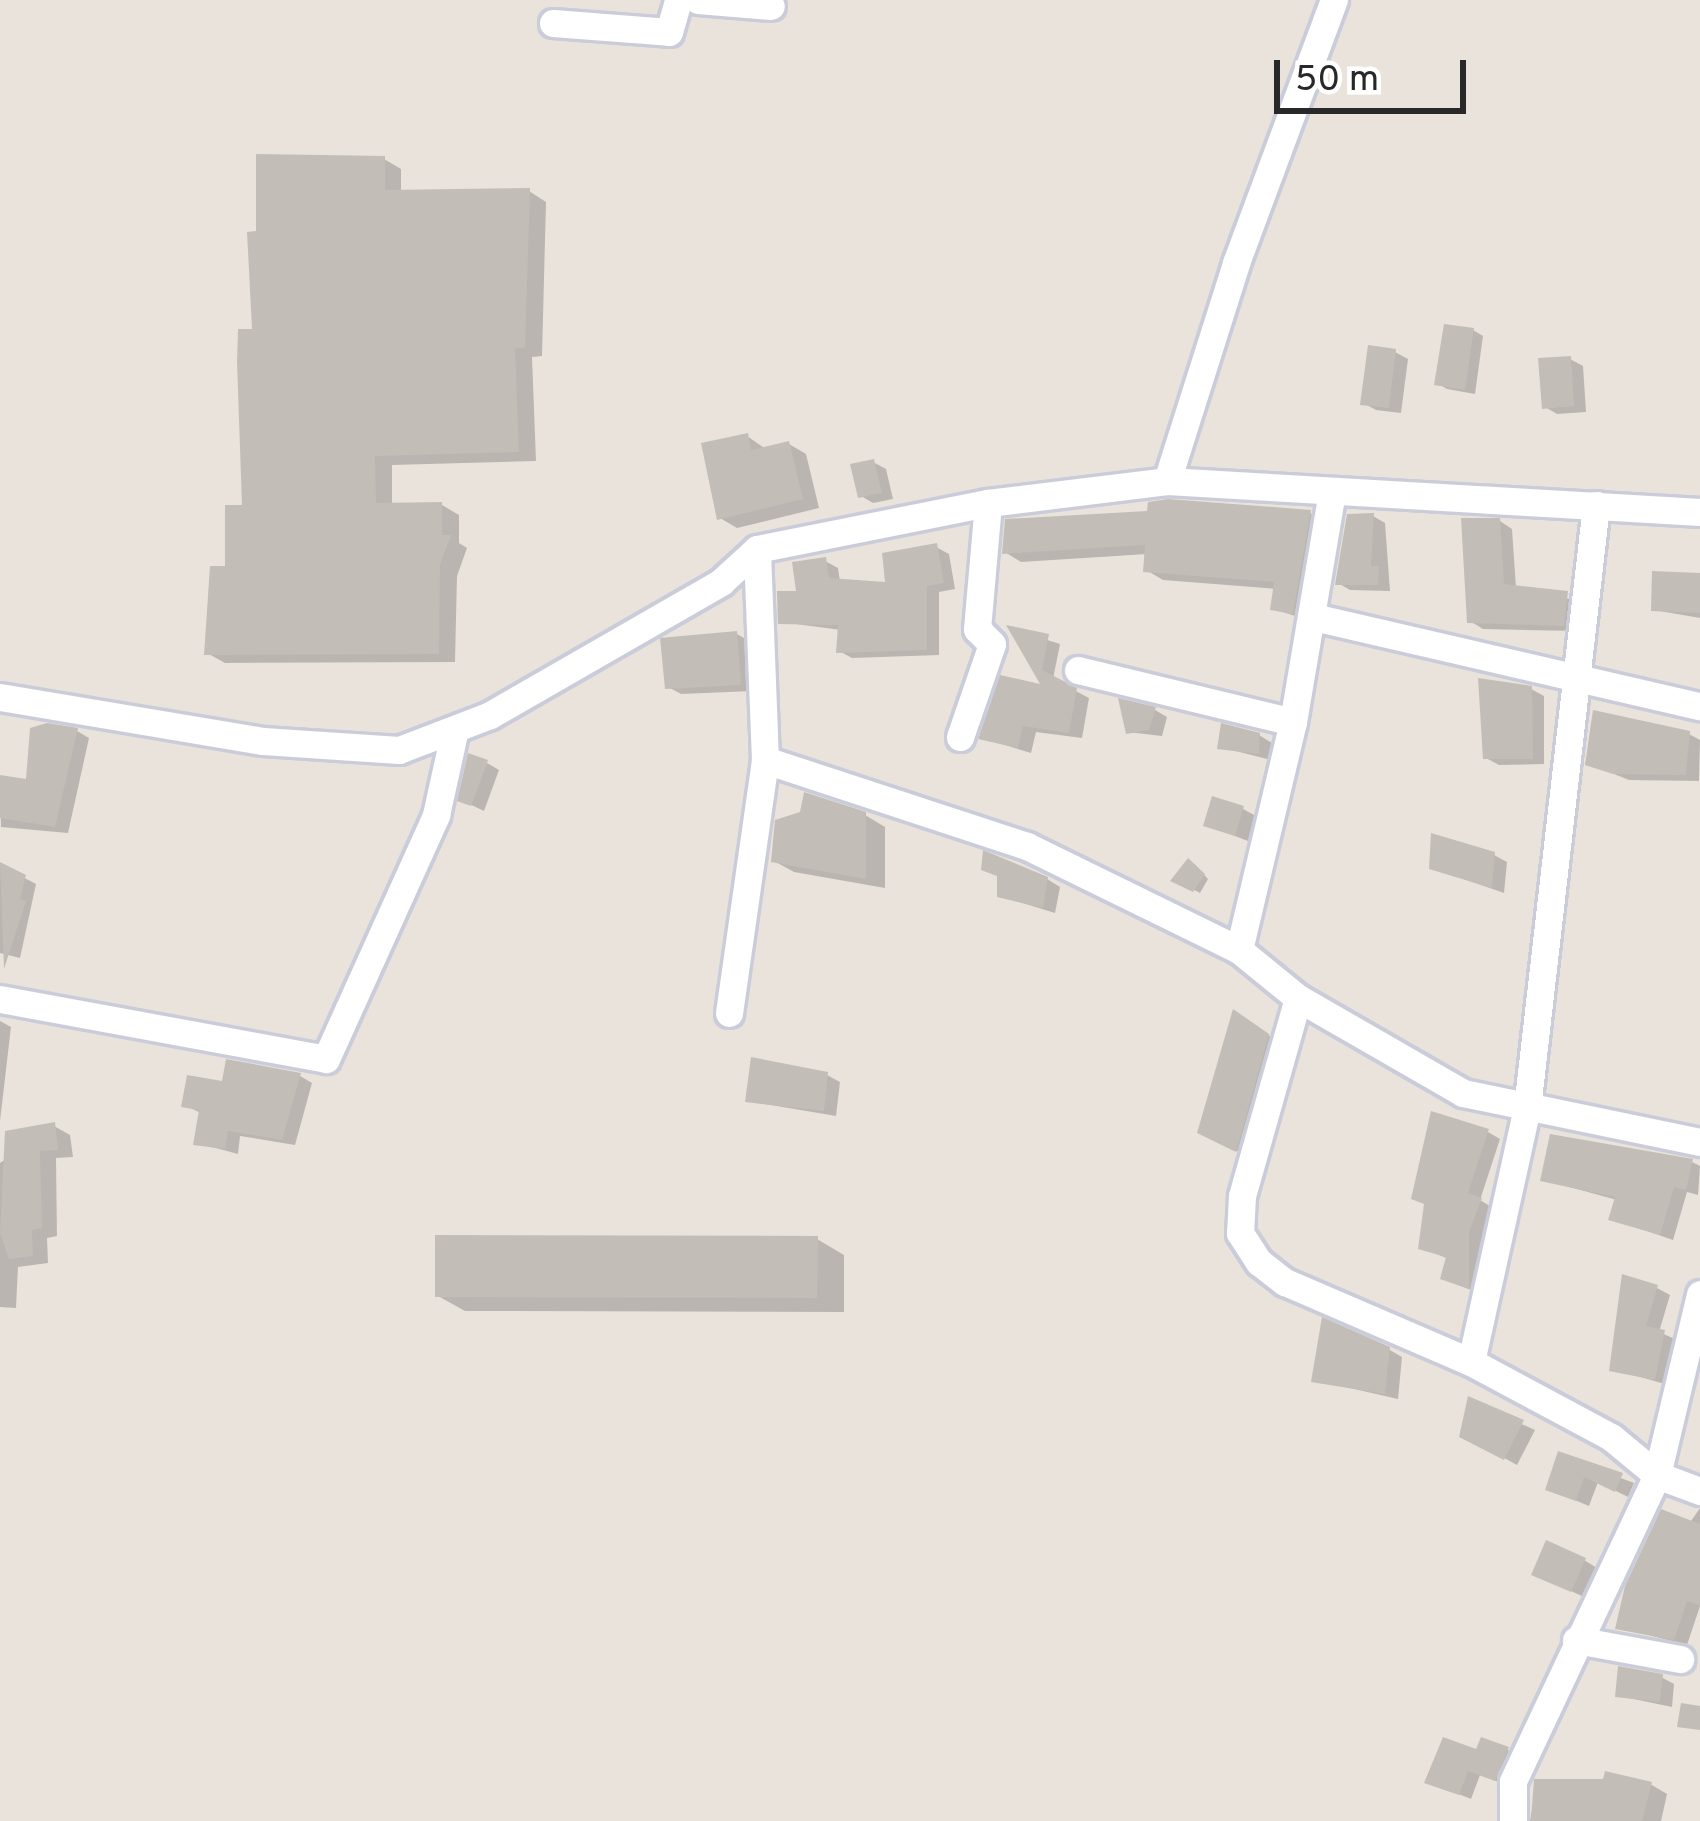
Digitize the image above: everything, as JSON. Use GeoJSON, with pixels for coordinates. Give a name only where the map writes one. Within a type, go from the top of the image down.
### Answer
{"type":"FeatureCollection","features":[{"type":"Feature","properties":{"kind":"street"},"geometry":{"type":"LineString","coordinates":[[553,23],[669,32],[678,0]]}},
{"type":"Feature","properties":{"kind":"street"},"geometry":{"type":"LineString","coordinates":[[698,0],[771,6]]}},
{"type":"Feature","properties":{"kind":"street"},"geometry":{"type":"LineString","coordinates":[[1167,481],[1236,263],[1334,0]]}},
{"type":"Feature","properties":{"kind":"street"},"geometry":{"type":"LineString","coordinates":[[0,697],[357,752],[399,750],[454,734],[721,582],[757,549],[988,503],[1167,481],[1700,512]]}},
{"type":"Feature","properties":{"kind":"street"},"geometry":{"type":"LineString","coordinates":[[1239,950],[1293,722],[1332,491]]}},
{"type":"Feature","properties":{"kind":"street"},"geometry":{"type":"LineString","coordinates":[[960,737],[992,644],[977,629],[988,503]]}},
{"type":"Feature","properties":{"kind":"street"},"geometry":{"type":"LineString","coordinates":[[1472,1362],[1528,1108],[1597,505]]}},
{"type":"Feature","properties":{"kind":"street"},"geometry":{"type":"LineString","coordinates":[[729,1013],[765,760],[757,549]]}},
{"type":"Feature","properties":{"kind":"street"},"geometry":{"type":"LineString","coordinates":[[1313,617],[1576,683],[1700,706]]}},
{"type":"Feature","properties":{"kind":"street"},"geometry":{"type":"LineString","coordinates":[[1078,670],[1293,722]]}},
{"type":"Feature","properties":{"kind":"street"},"geometry":{"type":"LineString","coordinates":[[0,999],[326,1059],[436,815],[454,734]]}},
{"type":"Feature","properties":{"kind":"street"},"geometry":{"type":"LineString","coordinates":[[765,760],[968,821],[1239,950],[1298,998],[1463,1093],[1700,1142]]}},
{"type":"Feature","properties":{"kind":"street"},"geometry":{"type":"LineString","coordinates":[[1298,998],[1242,1196],[1240,1233],[1285,1282],[1472,1362],[1611,1437],[1657,1475],[1700,1490]]}},
{"type":"Feature","properties":{"kind":"street"},"geometry":{"type":"LineString","coordinates":[[1513,1821],[1513,1781],[1657,1475],[1700,1294]]}},
{"type":"Feature","properties":{"kind":"street"},"geometry":{"type":"LineString","coordinates":[[1576,1640],[1680,1659]]}},
{"type":"Feature","properties":{"kind":"building"},"geometry":{"type":"Polygon","coordinates":[[[256,154],[385,156],[385,190],[530,188],[525,348],[515,348],[519,452],[375,456],[376,503],[442,502],[442,535],[451,535],[440,565],[439,654],[204,655],[210,566],[225,566],[225,505],[242,505],[238,329],[252,329],[247,232],[256,231],[256,154]]]}},
{"type":"Feature","properties":{"kind":"building"},"geometry":{"type":"Polygon","coordinates":[[[1444,324],[1474,328],[1465,390],[1434,385],[1444,324]]]}},
{"type":"Feature","properties":{"kind":"building"},"geometry":{"type":"Polygon","coordinates":[[[1368,345],[1396,349],[1389,408],[1360,405],[1368,345]]]}},
{"type":"Feature","properties":{"kind":"building"},"geometry":{"type":"Polygon","coordinates":[[[1571,356],[1574,406],[1542,409],[1538,358],[1571,356]]]}},
{"type":"Feature","properties":{"kind":"building"},"geometry":{"type":"Polygon","coordinates":[[[748,433],[751,450],[789,441],[803,499],[717,520],[701,443],[748,433]]]}},
{"type":"Feature","properties":{"kind":"building"},"geometry":{"type":"Polygon","coordinates":[[[874,459],[882,493],[858,498],[850,464],[874,459]]]}},
{"type":"Feature","properties":{"kind":"building"},"geometry":{"type":"Polygon","coordinates":[[[1168,499],[1311,510],[1293,614],[1270,610],[1274,582],[1143,572],[1145,545],[1002,554],[1005,519],[1147,511],[1148,502],[1168,499]]]}},
{"type":"Feature","properties":{"kind":"building"},"geometry":{"type":"Polygon","coordinates":[[[1374,513],[1371,566],[1379,566],[1378,585],[1335,585],[1347,514],[1374,513]]]}},
{"type":"Feature","properties":{"kind":"building"},"geometry":{"type":"Polygon","coordinates":[[[1461,518],[1500,518],[1504,584],[1568,591],[1564,626],[1467,623],[1461,518]]]}},
{"type":"Feature","properties":{"kind":"building"},"geometry":{"type":"Polygon","coordinates":[[[937,543],[944,583],[927,586],[927,650],[836,653],[838,625],[778,624],[777,591],[796,591],[792,562],[826,557],[829,578],[885,582],[882,553],[937,543]]]}},
{"type":"Feature","properties":{"kind":"building"},"geometry":{"type":"Polygon","coordinates":[[[1652,571],[1700,573],[1700,613],[1651,611],[1652,571]]]}},
{"type":"Feature","properties":{"kind":"building"},"geometry":{"type":"Polygon","coordinates":[[[1006,625],[1049,634],[1042,670],[1077,688],[1069,733],[1023,726],[1018,748],[978,739],[1000,675],[1040,684],[1006,625]]]}},
{"type":"Feature","properties":{"kind":"building"},"geometry":{"type":"Polygon","coordinates":[[[737,631],[741,685],[665,689],[660,638],[737,631]]]}},
{"type":"Feature","properties":{"kind":"building"},"geometry":{"type":"Polygon","coordinates":[[[1478,678],[1532,686],[1533,759],[1483,759],[1478,678]]]}},
{"type":"Feature","properties":{"kind":"building"},"geometry":{"type":"Polygon","coordinates":[[[1118,698],[1156,707],[1149,730],[1126,734],[1118,698]]]}},
{"type":"Feature","properties":{"kind":"building"},"geometry":{"type":"Polygon","coordinates":[[[1593,710],[1690,731],[1686,775],[1613,774],[1585,765],[1593,710]]]}},
{"type":"Feature","properties":{"kind":"building"},"geometry":{"type":"Polygon","coordinates":[[[47,723],[78,728],[55,827],[0,818],[0,775],[26,779],[30,728],[47,723]]]}},
{"type":"Feature","properties":{"kind":"building"},"geometry":{"type":"Polygon","coordinates":[[[1221,723],[1260,733],[1259,754],[1217,749],[1221,723]]]}},
{"type":"Feature","properties":{"kind":"building"},"geometry":{"type":"Polygon","coordinates":[[[468,753],[488,760],[471,806],[457,801],[468,753]]]}},
{"type":"Feature","properties":{"kind":"building"},"geometry":{"type":"Polygon","coordinates":[[[804,792],[866,812],[866,879],[771,862],[775,820],[800,812],[804,792]]]}},
{"type":"Feature","properties":{"kind":"building"},"geometry":{"type":"Polygon","coordinates":[[[1212,796],[1244,806],[1235,836],[1203,826],[1212,796]]]}},
{"type":"Feature","properties":{"kind":"building"},"geometry":{"type":"Polygon","coordinates":[[[1431,833],[1495,852],[1492,888],[1429,869],[1431,833]]]}},
{"type":"Feature","properties":{"kind":"building"},"geometry":{"type":"Polygon","coordinates":[[[983,850],[1048,877],[1043,908],[997,897],[997,876],[981,870],[983,850]]]}},
{"type":"Feature","properties":{"kind":"building"},"geometry":{"type":"Polygon","coordinates":[[[1188,858],[1205,874],[1193,892],[1170,881],[1188,858]]]}},
{"type":"Feature","properties":{"kind":"building"},"geometry":{"type":"Polygon","coordinates":[[[0,862],[26,875],[20,899],[26,901],[4,969],[0,862]]]}},
{"type":"Feature","properties":{"kind":"building"},"geometry":{"type":"Polygon","coordinates":[[[1233,1009],[1269,1034],[1236,1152],[1197,1133],[1233,1009]]]}},
{"type":"Feature","properties":{"kind":"building"},"geometry":{"type":"Polygon","coordinates":[[[751,1057],[828,1072],[824,1111],[745,1102],[751,1057]]]}},
{"type":"Feature","properties":{"kind":"building"},"geometry":{"type":"Polygon","coordinates":[[[226,1059],[301,1073],[282,1140],[228,1131],[225,1149],[193,1145],[199,1110],[181,1107],[187,1075],[222,1081],[226,1059]]]}},
{"type":"Feature","properties":{"kind":"building"},"geometry":{"type":"Polygon","coordinates":[[[1431,1111],[1489,1129],[1468,1193],[1482,1198],[1469,1232],[1469,1289],[1440,1279],[1446,1257],[1418,1249],[1424,1204],[1411,1199],[1431,1111]]]}},
{"type":"Feature","properties":{"kind":"building"},"geometry":{"type":"Polygon","coordinates":[[[55,1122],[58,1150],[40,1151],[42,1228],[32,1230],[33,1256],[9,1259],[0,1233],[5,1131],[55,1122]]]}},
{"type":"Feature","properties":{"kind":"building"},"geometry":{"type":"Polygon","coordinates":[[[1550,1134],[1693,1159],[1686,1190],[1674,1187],[1660,1235],[1608,1220],[1615,1197],[1540,1181],[1550,1134]]]}},
{"type":"Feature","properties":{"kind":"building"},"geometry":{"type":"Polygon","coordinates":[[[435,1235],[818,1236],[817,1298],[435,1297],[435,1235]]]}},
{"type":"Feature","properties":{"kind":"building"},"geometry":{"type":"Polygon","coordinates":[[[1622,1274],[1658,1285],[1646,1326],[1665,1330],[1655,1380],[1609,1371],[1622,1274]]]}},
{"type":"Feature","properties":{"kind":"building"},"geometry":{"type":"Polygon","coordinates":[[[1322,1317],[1390,1347],[1385,1394],[1311,1382],[1322,1317]]]}},
{"type":"Feature","properties":{"kind":"building"},"geometry":{"type":"Polygon","coordinates":[[[1468,1396],[1524,1420],[1504,1460],[1459,1437],[1468,1396]]]}},
{"type":"Feature","properties":{"kind":"building"},"geometry":{"type":"Polygon","coordinates":[[[1558,1451],[1623,1473],[1615,1492],[1584,1477],[1576,1501],[1545,1490],[1558,1451]]]}},
{"type":"Feature","properties":{"kind":"building"},"geometry":{"type":"Polygon","coordinates":[[[1661,1509],[1700,1524],[1700,1606],[1687,1601],[1674,1640],[1615,1629],[1625,1586],[1661,1509]]]}},
{"type":"Feature","properties":{"kind":"building"},"geometry":{"type":"Polygon","coordinates":[[[1546,1540],[1586,1558],[1571,1592],[1531,1575],[1546,1540]]]}},
{"type":"Feature","properties":{"kind":"building"},"geometry":{"type":"Polygon","coordinates":[[[1618,1666],[1663,1674],[1660,1702],[1615,1697],[1618,1666]]]}},
{"type":"Feature","properties":{"kind":"building"},"geometry":{"type":"Polygon","coordinates":[[[1681,1703],[1700,1706],[1700,1730],[1677,1727],[1681,1703]]]}},
{"type":"Feature","properties":{"kind":"building"},"geometry":{"type":"Polygon","coordinates":[[[1443,1737],[1476,1749],[1481,1737],[1509,1747],[1495,1781],[1468,1771],[1459,1795],[1424,1783],[1443,1737]]]}},
{"type":"Feature","properties":{"kind":"building"},"geometry":{"type":"Polygon","coordinates":[[[1605,1771],[1652,1782],[1642,1821],[1531,1821],[1534,1779],[1603,1779],[1605,1771]]]}}]}
